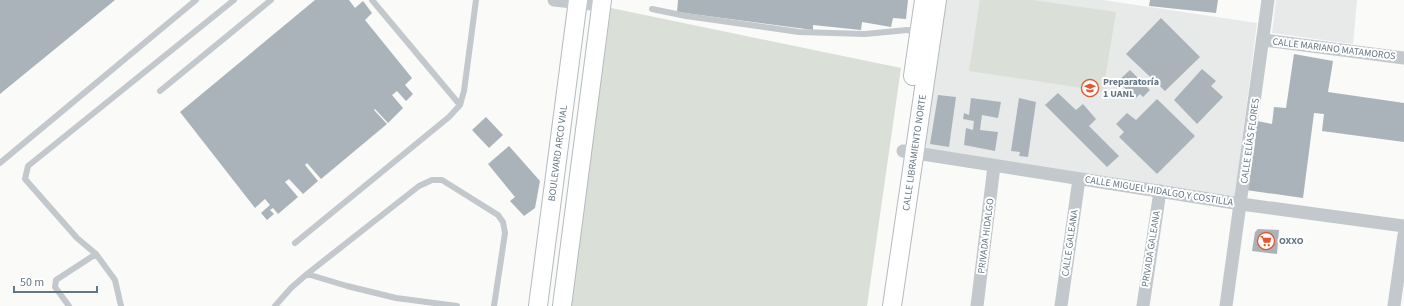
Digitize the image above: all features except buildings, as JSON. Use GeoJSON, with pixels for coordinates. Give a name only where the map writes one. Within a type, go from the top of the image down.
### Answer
{"type":"FeatureCollection","features":[{"type":"Feature","properties":{"kind":"street"},"geometry":{"type":"LineString","coordinates":[[554,0],[602,3],[562,306]]}},
{"type":"Feature","properties":{"kind":"street","name":"CALLE LIBRAMIENTO NORTE"},"geometry":{"type":"LineString","coordinates":[[892,306],[909,152],[919,32],[924,0]]}},
{"type":"Feature","properties":{"kind":"street","name":"CALLE LIBRAMIENTO NORTE"},"geometry":{"type":"LineString","coordinates":[[881,306],[937,0]]}},
{"type":"Feature","properties":{"kind":"street","name":"CALLE ELÍAS FLORES"},"geometry":{"type":"LineString","coordinates":[[1226,306],[1264,40],[1268,0]]}},
{"type":"Feature","properties":{"kind":"street","name":"BOULEVARD ARCO VIAL"},"geometry":{"type":"LineString","coordinates":[[538,306],[578,2]]}},
{"type":"Feature","properties":{"kind":"street","name":"CALLE MARIANO MATAMOROS"},"geometry":{"type":"LineString","coordinates":[[1264,40],[1404,58]]}},
{"type":"Feature","properties":{"kind":"street","name":"CALLE MIGUEL HIDALGO Y COSTILLA"},"geometry":{"type":"LineString","coordinates":[[909,152],[1241,204],[1404,226]]}},
{"type":"Feature","properties":{"kind":"street","name":"PRIVADA HIDALGO"},"geometry":{"type":"LineString","coordinates":[[977,306],[994,166]]}},
{"type":"Feature","properties":{"kind":"street","name":"CALLE GALEANA"},"geometry":{"type":"LineString","coordinates":[[1061,306],[1079,179]]}},
{"type":"Feature","properties":{"kind":"street","name":"PRIVADA GALEANA"},"geometry":{"type":"LineString","coordinates":[[1143,306],[1160,191]]}},
{"type":"Feature","properties":{"kind":"street"},"geometry":{"type":"LineString","coordinates":[[1394,306],[1404,235]]}},
{"type":"Feature","properties":{"kind":"lane"},"geometry":{"type":"LineString","coordinates":[[0,163],[196,0]]}},
{"type":"Feature","properties":{"kind":"lane"},"geometry":{"type":"LineString","coordinates":[[121,306],[114,280],[96,254],[77,238],[25,179],[28,166],[234,0]]}},
{"type":"Feature","properties":{"kind":"lane"},"geometry":{"type":"LineString","coordinates":[[160,91],[271,0]]}},
{"type":"Feature","properties":{"kind":"lane"},"geometry":{"type":"LineString","coordinates":[[372,0],[460,105]]}},
{"type":"Feature","properties":{"kind":"lane"},"geometry":{"type":"LineString","coordinates":[[295,243],[449,117],[460,105],[464,91],[476,0]]}},
{"type":"Feature","properties":{"kind":"lane"},"geometry":{"type":"LineString","coordinates":[[652,9],[686,16],[799,32],[865,34],[907,30],[919,32]]}},
{"type":"Feature","properties":{"kind":"lane"},"geometry":{"type":"LineString","coordinates":[[275,306],[291,288],[307,274],[419,186],[432,180],[442,180],[498,215],[503,222],[505,233],[494,306]]}},
{"type":"Feature","properties":{"kind":"lane"},"geometry":{"type":"LineString","coordinates":[[68,306],[55,287],[56,280],[96,254]]}},
{"type":"Feature","properties":{"kind":"lane"},"geometry":{"type":"LineString","coordinates":[[307,274],[396,298],[457,306]]}},
{"type":"Feature","properties":{"kind":"shaded area","name":"Preparatoría 1 UANL"},"geometry":{"type":"Polygon","coordinates":[[[940,0],[1103,0],[1257,23],[1235,196],[925,152],[940,0]]]}},
{"type":"Feature","properties":{"kind":"shaded area"},"geometry":{"type":"Polygon","coordinates":[[[980,0],[1032,0],[1116,12],[1103,91],[969,71],[980,0]]]}},
{"type":"Feature","properties":{"kind":"shaded area"},"geometry":{"type":"Polygon","coordinates":[[[1276,0],[1357,0],[1353,44],[1272,33],[1276,0]]]}},
{"type":"Feature","properties":{"kind":"shaded area"},"geometry":{"type":"Polygon","coordinates":[[[611,8],[901,68],[867,306],[570,306],[611,8]]]}},
{"type":"Feature","properties":{"kind":"place","name":"Preparatoría 1 UANL"},"geometry":{"type":"Point","coordinates":[1090,88]}},
{"type":"Feature","properties":{"kind":"place","name":"OXXO"},"geometry":{"type":"Point","coordinates":[1266,241]}}]}
